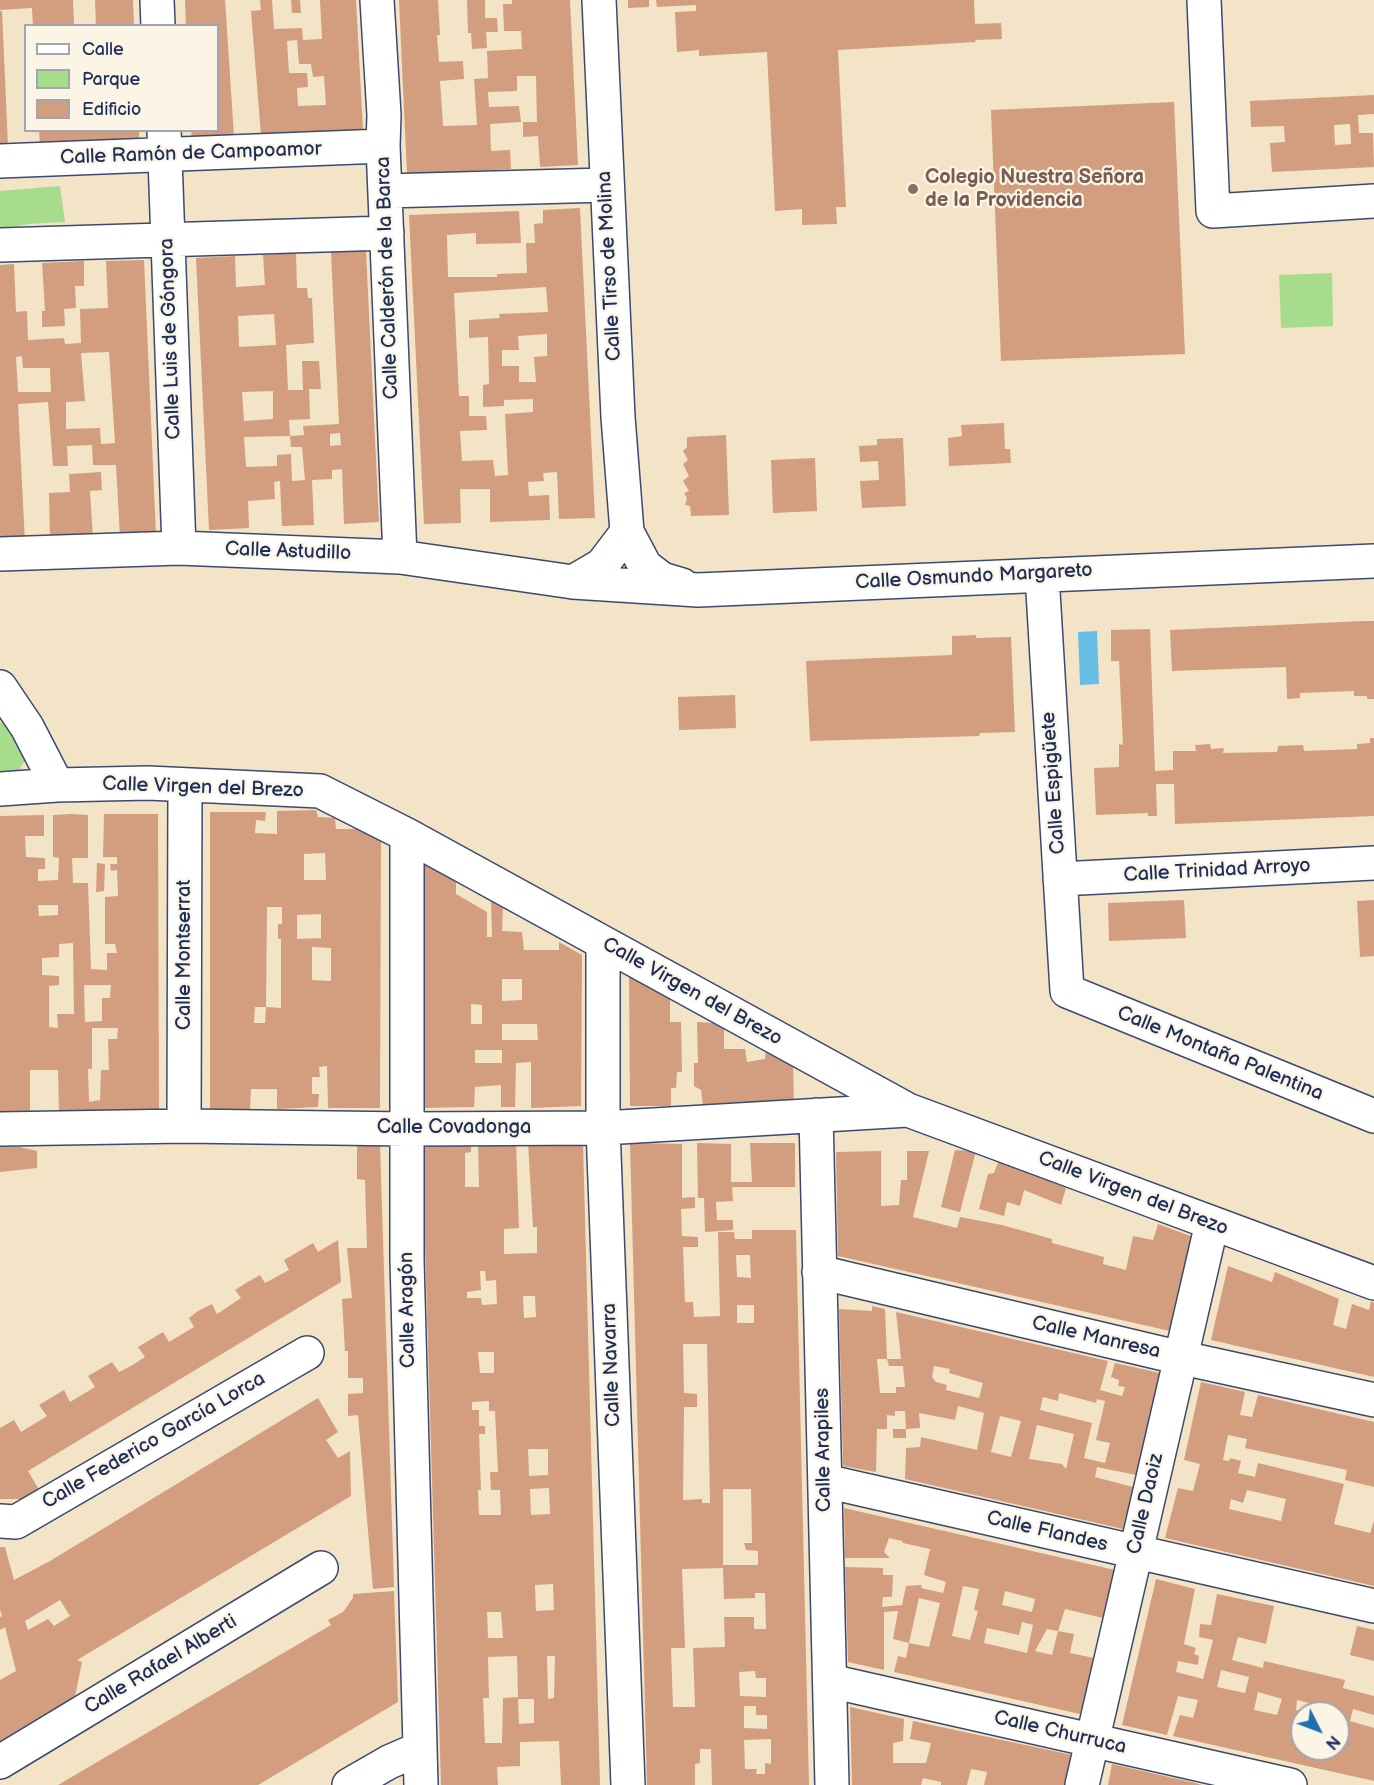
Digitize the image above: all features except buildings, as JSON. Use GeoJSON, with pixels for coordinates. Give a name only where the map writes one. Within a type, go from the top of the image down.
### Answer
{"type":"FeatureCollection","features":[{"type":"Feature","properties":{"kind":"street"},"geometry":{"type":"LineString","coordinates":[[157,0],[158,24]]}},
{"type":"Feature","properties":{"kind":"street","name":"Calle Calderón de la Barca"},"geometry":{"type":"LineString","coordinates":[[377,0],[384,116],[383,146],[400,556]]}},
{"type":"Feature","properties":{"kind":"street","name":"Calle Tirso de Molina"},"geometry":{"type":"LineString","coordinates":[[599,0],[618,417],[627,532],[645,566],[662,579],[698,590]]}},
{"type":"Feature","properties":{"kind":"street"},"geometry":{"type":"LineString","coordinates":[[1204,0],[1213,212],[1374,201]]}},
{"type":"Feature","properties":{"kind":"street","name":"Calle Ramón de Campoamor"},"geometry":{"type":"LineString","coordinates":[[0,161],[164,143],[383,146]]}},
{"type":"Feature","properties":{"kind":"street","name":"Calle Luis de Góngora"},"geometry":{"type":"LineString","coordinates":[[164,143],[178,548]]}},
{"type":"Feature","properties":{"kind":"street"},"geometry":{"type":"LineString","coordinates":[[385,191],[606,185]]}},
{"type":"Feature","properties":{"kind":"street"},"geometry":{"type":"LineString","coordinates":[[0,245],[387,232]]}},
{"type":"Feature","properties":{"kind":"street"},"geometry":{"type":"LineString","coordinates":[[573,582],[602,565],[627,532]]}},
{"type":"Feature","properties":{"kind":"street","name":"Calle Astudillo"},"geometry":{"type":"LineString","coordinates":[[0,554],[178,548],[400,556],[573,582]]}},
{"type":"Feature","properties":{"kind":"street","name":"Calle Osmundo Margareto"},"geometry":{"type":"LineString","coordinates":[[573,582],[698,590],[1374,561]]}},
{"type":"Feature","properties":{"kind":"street","name":"Calle Espigüete"},"geometry":{"type":"LineString","coordinates":[[1042,575],[1067,991]]}},
{"type":"Feature","properties":{"kind":"street"},"geometry":{"type":"LineString","coordinates":[[0,687],[27,727],[57,785]]}},
{"type":"Feature","properties":{"kind":"street","name":"Calle Virgen del Brezo"},"geometry":{"type":"LineString","coordinates":[[0,789],[148,783],[320,791],[407,835],[908,1110],[1374,1283]]}},
{"type":"Feature","properties":{"kind":"street","name":"Calle Montserrat"},"geometry":{"type":"LineString","coordinates":[[184,1126],[185,785]]}},
{"type":"Feature","properties":{"kind":"street","name":"Calle Aragón"},"geometry":{"type":"LineString","coordinates":[[407,835],[407,1260],[421,1785]]}},
{"type":"Feature","properties":{"kind":"street","name":"Calle Trinidad Arroyo"},"geometry":{"type":"LineString","coordinates":[[1060,879],[1374,863]]}},
{"type":"Feature","properties":{"kind":"street","name":"Calle Navarra"},"geometry":{"type":"LineString","coordinates":[[603,944],[603,1128],[628,1785]]}},
{"type":"Feature","properties":{"kind":"street","name":"Calle Montaña Palentina"},"geometry":{"type":"LineString","coordinates":[[1067,991],[1374,1116]]}},
{"type":"Feature","properties":{"kind":"street","name":"Calle Covadonga"},"geometry":{"type":"LineString","coordinates":[[0,1129],[184,1126],[407,1129],[603,1128],[908,1110]]}},
{"type":"Feature","properties":{"kind":"street","name":"Calle Arapiles"},"geometry":{"type":"LineString","coordinates":[[816,1115],[832,1785]]}},
{"type":"Feature","properties":{"kind":"street","name":"Calle Daoiz"},"geometry":{"type":"LineString","coordinates":[[1082,1785],[1212,1223]]}},
{"type":"Feature","properties":{"kind":"street","name":"Calle Manresa"},"geometry":{"type":"LineString","coordinates":[[819,1272],[1181,1358],[1374,1400]]}},
{"type":"Feature","properties":{"kind":"street","name":"Calle Federico García Lorca"},"geometry":{"type":"LineString","coordinates":[[0,1521],[16,1522],[307,1353]]}},
{"type":"Feature","properties":{"kind":"street","name":"Calle Flandes"},"geometry":{"type":"LineString","coordinates":[[825,1481],[1374,1606]]}},
{"type":"Feature","properties":{"kind":"street","name":"Calle Rafael Alberti"},"geometry":{"type":"LineString","coordinates":[[0,1762],[321,1568]]}},
{"type":"Feature","properties":{"kind":"street","name":"Calle Churruca"},"geometry":{"type":"LineString","coordinates":[[830,1681],[1290,1785]]}},
{"type":"Feature","properties":{"kind":"street"},"geometry":{"type":"LineString","coordinates":[[349,1785],[389,1762],[419,1749]]}},
{"type":"Feature","properties":{"kind":"green space"},"geometry":{"type":"Polygon","coordinates":[[[60,186],[65,222],[29,224],[0,229],[0,191],[60,186]]]}},
{"type":"Feature","properties":{"kind":"green space"},"geometry":{"type":"Polygon","coordinates":[[[1332,273],[1333,326],[1281,328],[1279,275],[1332,273]]]}},
{"type":"Feature","properties":{"kind":"green space"},"geometry":{"type":"Polygon","coordinates":[[[0,722],[40,738],[0,799],[0,722]]]}},
{"type":"Feature","properties":{"kind":"water"},"geometry":{"type":"Polygon","coordinates":[[[1097,631],[1099,684],[1080,685],[1078,632],[1097,631]]]}},
{"type":"Feature","properties":{"kind":"place","name":"Colegio Nuestra Señora de la Providencia"},"geometry":{"type":"Point","coordinates":[913,189]}}]}
